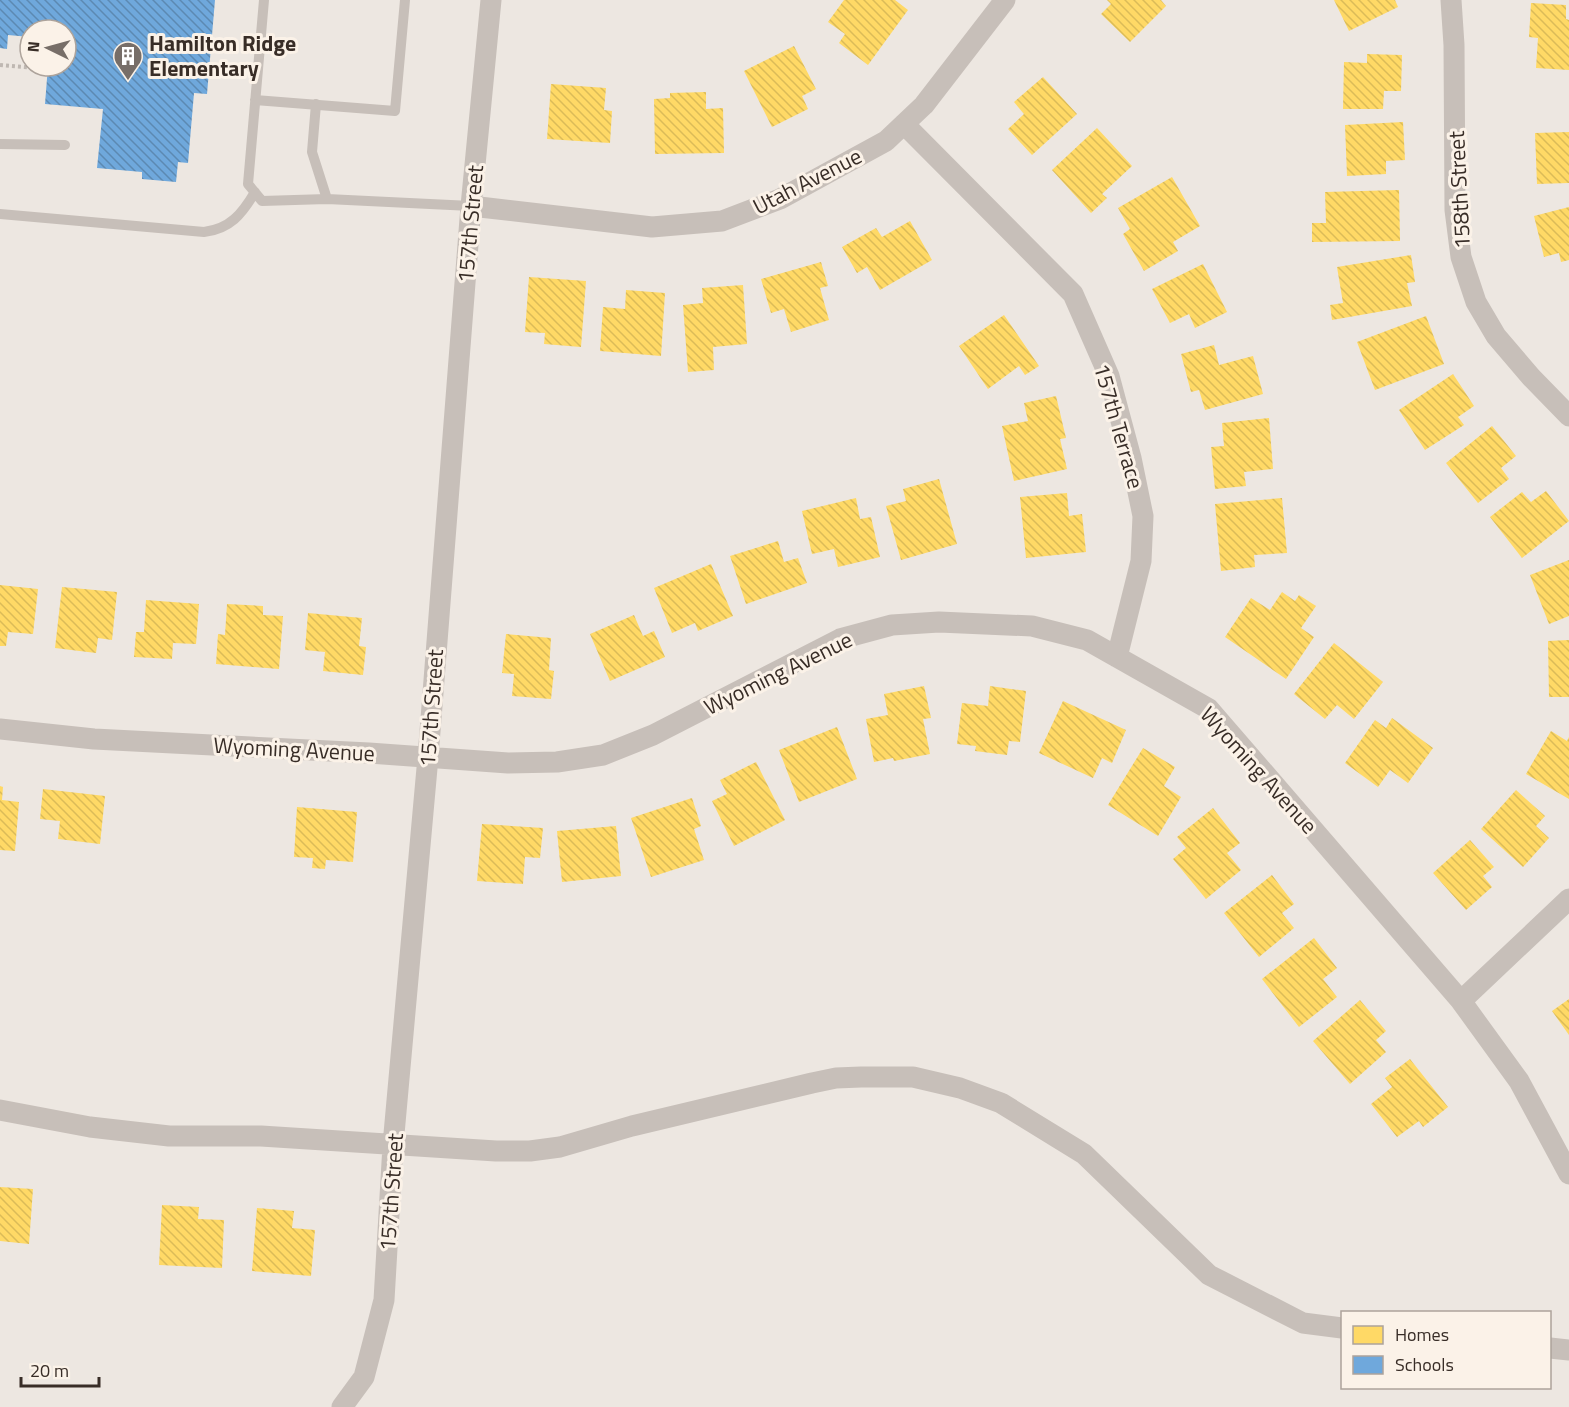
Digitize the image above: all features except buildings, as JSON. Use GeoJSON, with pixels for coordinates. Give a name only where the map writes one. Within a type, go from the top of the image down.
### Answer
{"type":"FeatureCollection","features":[{"type":"Feature","properties":{"kind":"street","name":"157th Street"},"geometry":{"type":"LineString","coordinates":[[342,1407],[363,1377],[384,1300],[393,1145],[428,757],[471,206],[491,0]]}},
{"type":"Feature","properties":{"kind":"street","name":"Utah Avenue"},"geometry":{"type":"LineString","coordinates":[[471,206],[652,227],[722,221],[780,199],[886,141],[924,105],[1005,0]]}},
{"type":"Feature","properties":{"kind":"street","name":"158th Street"},"geometry":{"type":"LineString","coordinates":[[1451,0],[1454,45],[1455,210],[1461,257],[1476,302],[1496,336],[1569,416]]}},
{"type":"Feature","properties":{"kind":"street","name":"157th Terrace"},"geometry":{"type":"LineString","coordinates":[[904,124],[1073,294],[1108,375],[1131,458],[1143,516],[1141,561],[1117,657]]}},
{"type":"Feature","properties":{"kind":"street","name":"Wyoming Avenue"},"geometry":{"type":"LineString","coordinates":[[0,729],[94,739],[508,763],[557,762],[603,755],[653,735],[840,639],[892,625],[939,622],[1032,626],[1087,640],[1209,709],[1461,1001],[1519,1081],[1569,1174]]}},
{"type":"Feature","properties":{"kind":"street"},"geometry":{"type":"LineString","coordinates":[[1461,1001],[1569,899]]}},
{"type":"Feature","properties":{"kind":"street"},"geometry":{"type":"LineString","coordinates":[[0,1110],[90,1127],[169,1136],[261,1136],[530,1151],[560,1147],[632,1126],[836,1078],[913,1077],[936,1081],[1001,1103],[1084,1154],[1209,1275],[1303,1323],[1341,1328]]}},
{"type":"Feature","properties":{"kind":"street"},"geometry":{"type":"LineString","coordinates":[[1551,1348],[1569,1350]]}},
{"type":"Feature","properties":{"kind":"lane"},"geometry":{"type":"LineString","coordinates":[[264,0],[248,184],[262,201],[327,199],[471,206]]}},
{"type":"Feature","properties":{"kind":"lane"},"geometry":{"type":"LineString","coordinates":[[255,100],[395,111],[405,0]]}},
{"type":"Feature","properties":{"kind":"lane"},"geometry":{"type":"LineString","coordinates":[[316,104],[312,152],[327,199]]}},
{"type":"Feature","properties":{"kind":"lane"},"geometry":{"type":"LineString","coordinates":[[0,144],[65,145]]}},
{"type":"Feature","properties":{"kind":"lane"},"geometry":{"type":"LineString","coordinates":[[0,214],[204,232],[221,229],[232,222],[244,210],[255,192]]}},
{"type":"Feature","properties":{"kind":"path"},"geometry":{"type":"LineString","coordinates":[[0,65],[18,66]]}},
{"type":"Feature","properties":{"kind":"place","name":"Hamilton Ridge Elementary"},"geometry":{"type":"Point","coordinates":[128,82]}}]}
